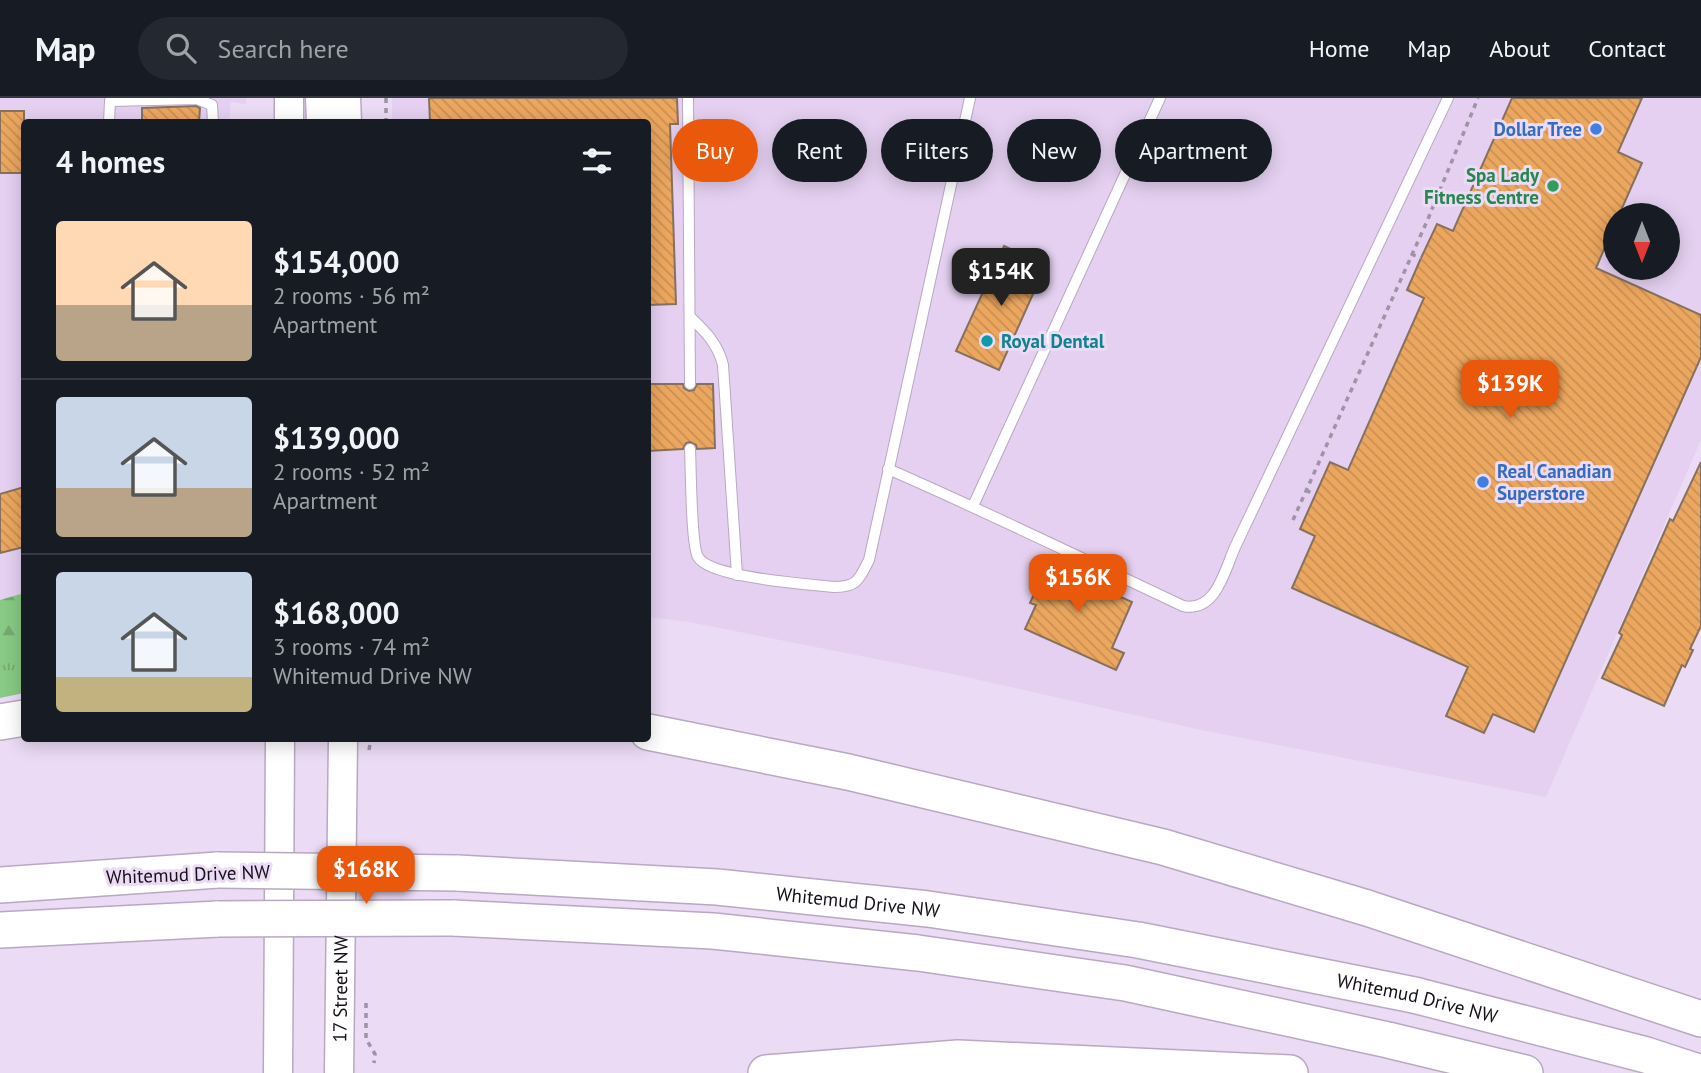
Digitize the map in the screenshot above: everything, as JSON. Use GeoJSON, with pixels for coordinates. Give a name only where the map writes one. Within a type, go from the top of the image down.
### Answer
{"type":"FeatureCollection","features":[{"type":"Feature","properties":{"kind":"highway"},"geometry":{"type":"LineString","coordinates":[[0,722],[21,718]]}},
{"type":"Feature","properties":{"kind":"highway"},"geometry":{"type":"LineString","coordinates":[[651,733],[861,775],[1163,847],[1367,908],[1701,1019]]}},
{"type":"Feature","properties":{"kind":"highway","name":"Whitemud Drive NW"},"geometry":{"type":"LineString","coordinates":[[0,885],[218,870],[457,873],[717,887],[928,909],[1138,940],[1414,995],[1646,1055],[1701,1073]]}},
{"type":"Feature","properties":{"kind":"highway"},"geometry":{"type":"LineString","coordinates":[[0,930],[218,919],[453,918],[713,931],[932,954],[1125,983],[1388,1040],[1525,1073]]}},
{"type":"Feature","properties":{"kind":"highway"},"geometry":{"type":"LineString","coordinates":[[741,1073],[958,1058],[1290,1073]]}},
{"type":"Feature","properties":{"kind":"main road"},"geometry":{"type":"LineString","coordinates":[[289,98],[289,119]]}},
{"type":"Feature","properties":{"kind":"main road"},"geometry":{"type":"LineString","coordinates":[[320,98],[321,119]]}},
{"type":"Feature","properties":{"kind":"main road"},"geometry":{"type":"LineString","coordinates":[[346,98],[347,119]]}},
{"type":"Feature","properties":{"kind":"main road"},"geometry":{"type":"LineString","coordinates":[[278,1073],[280,742]]}},
{"type":"Feature","properties":{"kind":"main road","name":"17 Street NW"},"geometry":{"type":"LineString","coordinates":[[340,1073],[343,742]]}},
{"type":"Feature","properties":{"kind":"lane"},"geometry":{"type":"LineString","coordinates":[[688,98],[690,384]]}},
{"type":"Feature","properties":{"kind":"lane"},"geometry":{"type":"LineString","coordinates":[[690,449],[694,541],[698,557],[709,567],[737,575],[834,587],[848,587],[856,583],[869,559],[970,98]]}},
{"type":"Feature","properties":{"kind":"lane"},"geometry":{"type":"LineString","coordinates":[[973,506],[1160,98]]}},
{"type":"Feature","properties":{"kind":"lane"},"geometry":{"type":"LineString","coordinates":[[888,469],[973,506],[1183,606],[1196,606],[1209,600],[1217,590],[1231,554],[1448,98]]}},
{"type":"Feature","properties":{"kind":"lane"},"geometry":{"type":"LineString","coordinates":[[109,119],[110,101],[197,99],[212,105],[213,119]]}},
{"type":"Feature","properties":{"kind":"lane"},"geometry":{"type":"LineString","coordinates":[[690,317],[707,333],[720,352],[723,365],[737,575]]}},
{"type":"Feature","properties":{"kind":"path"},"geometry":{"type":"LineString","coordinates":[[386,98],[386,119]]}},
{"type":"Feature","properties":{"kind":"path"},"geometry":{"type":"LineString","coordinates":[[1293,520],[1428,219],[1478,98]]}},
{"type":"Feature","properties":{"kind":"path"},"geometry":{"type":"LineString","coordinates":[[1411,254],[1421,258]]}},
{"type":"Feature","properties":{"kind":"path"},"geometry":{"type":"LineString","coordinates":[[1306,491],[1315,495]]}},
{"type":"Feature","properties":{"kind":"path"},"geometry":{"type":"LineString","coordinates":[[366,1002],[366,1039],[375,1054],[374,1063]]}},
{"type":"Feature","properties":{"kind":"shaded area"},"geometry":{"type":"Polygon","coordinates":[[[0,98],[246,98],[246,104],[231,102],[229,119],[21,119],[21,594],[0,600],[0,98]]]}},
{"type":"Feature","properties":{"kind":"shaded area"},"geometry":{"type":"Polygon","coordinates":[[[392,98],[1701,98],[1701,440],[1546,797],[1201,730],[962,676],[689,622],[651,617],[651,119],[392,119],[392,98]]]}},
{"type":"Feature","properties":{"kind":"green space"},"geometry":{"type":"Polygon","coordinates":[[[21,594],[21,646],[0,651],[0,600],[21,594]]]}},
{"type":"Feature","properties":{"kind":"green space"},"geometry":{"type":"Polygon","coordinates":[[[21,645],[21,694],[0,698],[0,650],[21,645]]]}},
{"type":"Feature","properties":{"kind":"building"},"geometry":{"type":"Polygon","coordinates":[[[429,98],[677,98],[678,119],[672,119],[670,124],[676,304],[651,305],[651,119],[430,119],[429,98]]]}},
{"type":"Feature","properties":{"kind":"building","name":"Real Canadian Superstore"},"geometry":{"type":"Polygon","coordinates":[[[1512,98],[1642,98],[1618,152],[1642,163],[1624,203],[1603,203],[1603,252],[1596,268],[1603,271],[1603,280],[1623,280],[1701,315],[1701,357],[1534,732],[1493,714],[1484,733],[1446,716],[1468,667],[1292,588],[1315,536],[1300,529],[1330,462],[1348,470],[1424,298],[1407,290],[1421,258],[1437,224],[1453,231],[1512,98]]]}},
{"type":"Feature","properties":{"kind":"building"},"geometry":{"type":"Polygon","coordinates":[[[196,106],[200,108],[199,119],[142,119],[142,108],[196,106]]]}},
{"type":"Feature","properties":{"kind":"building"},"geometry":{"type":"Polygon","coordinates":[[[0,111],[24,111],[24,119],[21,119],[21,173],[0,173],[0,111]]]}},
{"type":"Feature","properties":{"kind":"building"},"geometry":{"type":"Polygon","coordinates":[[[1004,246],[1046,265],[999,370],[956,351],[1004,246]]]}},
{"type":"Feature","properties":{"kind":"building"},"geometry":{"type":"Polygon","coordinates":[[[651,384],[683,384],[689,391],[694,390],[697,384],[713,384],[715,448],[697,449],[696,445],[690,442],[686,443],[683,449],[651,451],[651,384]]]}},
{"type":"Feature","properties":{"kind":"building"},"geometry":{"type":"Polygon","coordinates":[[[1701,462],[1701,626],[1690,649],[1693,650],[1685,667],[1682,665],[1664,706],[1602,678],[1670,519],[1673,521],[1701,462]]]}},
{"type":"Feature","properties":{"kind":"building"},"geometry":{"type":"Polygon","coordinates":[[[21,488],[21,548],[0,553],[0,494],[21,488]]]}},
{"type":"Feature","properties":{"kind":"building"},"geometry":{"type":"Polygon","coordinates":[[[1050,559],[1086,575],[1083,580],[1132,602],[1112,648],[1124,653],[1116,670],[1025,629],[1036,605],[1030,603],[1050,559]]]}},
{"type":"Feature","properties":{"kind":"place","name":"Dollar Tree"},"geometry":{"type":"Point","coordinates":[1596,129]}},
{"type":"Feature","properties":{"kind":"place","name":"Spa Lady Fitness Centre"},"geometry":{"type":"Point","coordinates":[1553,186]}},
{"type":"Feature","properties":{"kind":"place","name":"Royal Dental"},"geometry":{"type":"Point","coordinates":[987,341]}},
{"type":"Feature","properties":{"kind":"place","name":"Real Canadian Superstore"},"geometry":{"type":"Point","coordinates":[1483,482]}}]}
